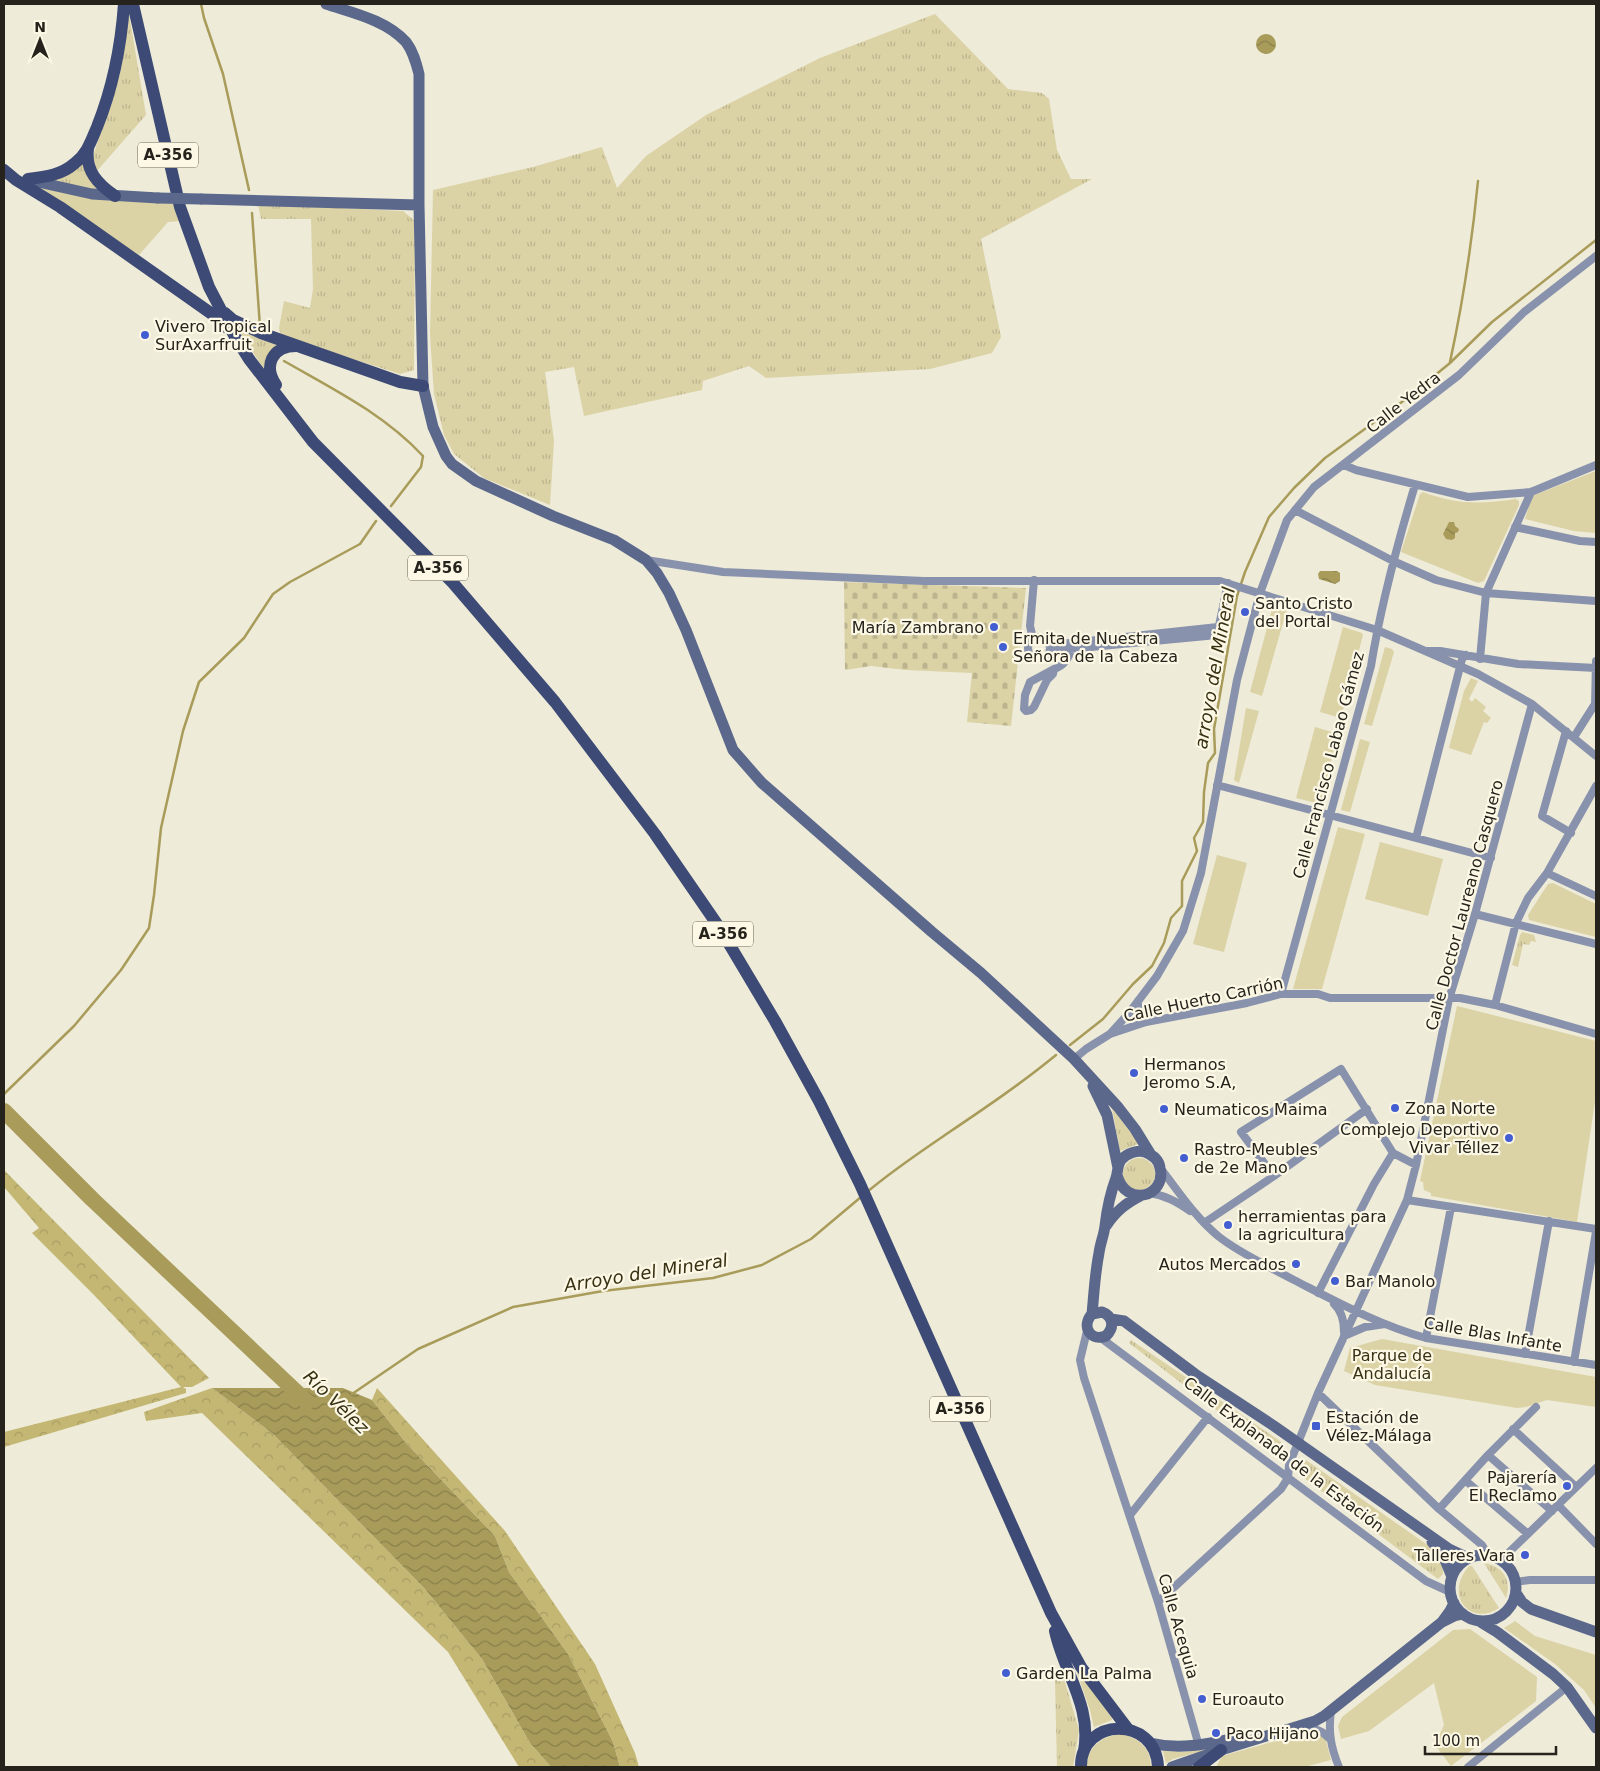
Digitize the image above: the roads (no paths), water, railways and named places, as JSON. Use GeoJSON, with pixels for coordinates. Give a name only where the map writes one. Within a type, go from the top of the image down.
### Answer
{"type":"FeatureCollection","features":[{"type":"Feature","properties":{"kind":"main road"},"geometry":{"type":"LineString","coordinates":[[28,179],[57,174],[68,169],[88,149],[114,78],[122,39],[124,4]]}},
{"type":"Feature","properties":{"kind":"main road","name":"A-356"},"geometry":{"type":"LineString","coordinates":[[133,4],[180,206],[199,260],[218,303]]}},
{"type":"Feature","properties":{"kind":"main road"},"geometry":{"type":"LineString","coordinates":[[88,149],[88,164],[94,177],[102,187],[115,196]]}},
{"type":"Feature","properties":{"kind":"main road"},"geometry":{"type":"LineString","coordinates":[[4,170],[212,314],[234,335]]}},
{"type":"Feature","properties":{"kind":"main road"},"geometry":{"type":"LineString","coordinates":[[218,303],[234,335]]}},
{"type":"Feature","properties":{"kind":"main road"},"geometry":{"type":"LineString","coordinates":[[218,303],[229,316],[261,333],[400,382],[423,386]]}},
{"type":"Feature","properties":{"kind":"main road","name":"A-356"},"geometry":{"type":"LineString","coordinates":[[234,335],[249,359],[313,442],[453,583],[556,702],[655,834],[719,927],[776,1021],[819,1101],[860,1184],[1051,1613],[1082,1667],[1128,1729],[1140,1734],[1150,1743]]}},
{"type":"Feature","properties":{"kind":"main road"},"geometry":{"type":"LineString","coordinates":[[296,420],[269,372],[270,363],[274,355],[282,348],[300,346]]}},
{"type":"Feature","properties":{"kind":"main road","name":"A-356"},"geometry":{"type":"LineString","coordinates":[[1051,1613],[1056,1636],[1084,1712],[1087,1736],[1081,1767]]}},
{"type":"Feature","properties":{"kind":"main road"},"geometry":{"type":"LineString","coordinates":[[1084,1750],[1102,1732],[1115,1728],[1128,1729]]}},
{"type":"Feature","properties":{"kind":"main road"},"geometry":{"type":"LineString","coordinates":[[1150,1743],[1156,1754],[1158,1767]]}},
{"type":"Feature","properties":{"kind":"main road"},"geometry":{"type":"LineString","coordinates":[[1199,1767],[1221,1750]]}},
{"type":"Feature","properties":{"kind":"street"},"geometry":{"type":"LineString","coordinates":[[326,4],[372,19],[393,31],[406,42],[415,57],[419,74],[419,205],[423,386],[433,427],[440,445],[452,464],[476,481],[553,516],[614,540],[646,560],[657,573],[669,593],[686,630],[733,750],[762,783],[924,926],[981,973],[1074,1059],[1118,1107],[1135,1129],[1151,1155],[1159,1163],[1161,1169],[1198,1217]]}},
{"type":"Feature","properties":{"kind":"street"},"geometry":{"type":"LineString","coordinates":[[4,170],[28,179],[70,190],[115,196],[419,205]]}},
{"type":"Feature","properties":{"kind":"street","name":"Calle Yedra"},"geometry":{"type":"LineString","coordinates":[[1110,1034],[1157,976],[1183,931],[1201,872],[1237,680],[1260,593],[1287,520],[1314,487],[1459,375],[1524,312],[1596,256]]}},
{"type":"Feature","properties":{"kind":"street"},"geometry":{"type":"LineString","coordinates":[[1344,465],[1356,470],[1468,498],[1530,492],[1596,465]]}},
{"type":"Feature","properties":{"kind":"street","name":"Calle Francisco Labao Gámez"},"geometry":{"type":"LineString","coordinates":[[1281,994],[1371,666],[1377,630],[1393,561],[1415,485]]}},
{"type":"Feature","properties":{"kind":"street"},"geometry":{"type":"LineString","coordinates":[[1472,672],[1468,665],[1473,659],[1486,593],[1530,492]]}},
{"type":"Feature","properties":{"kind":"street"},"geometry":{"type":"LineString","coordinates":[[1295,510],[1393,561],[1436,580],[1486,593],[1596,601]]}},
{"type":"Feature","properties":{"kind":"street"},"geometry":{"type":"LineString","coordinates":[[1515,527],[1580,541],[1596,542]]}},
{"type":"Feature","properties":{"kind":"street"},"geometry":{"type":"LineString","coordinates":[[646,560],[723,572],[924,581],[1210,579],[1377,630],[1472,672],[1532,704],[1596,756]]}},
{"type":"Feature","properties":{"kind":"street"},"geometry":{"type":"LineString","coordinates":[[1034,580],[1030,626],[1034,638]]}},
{"type":"Feature","properties":{"kind":"street"},"geometry":{"type":"LineString","coordinates":[[1218,631],[1228,583]]}},
{"type":"Feature","properties":{"kind":"street"},"geometry":{"type":"LineString","coordinates":[[1218,631],[1053,651],[1043,658],[1033,657],[1028,647],[1034,638],[1040,637],[1049,642],[1060,644],[1218,631]]}},
{"type":"Feature","properties":{"kind":"street"},"geometry":{"type":"LineString","coordinates":[[1049,642],[1049,653]]}},
{"type":"Feature","properties":{"kind":"street"},"geometry":{"type":"LineString","coordinates":[[1054,669],[1053,674],[1046,680],[1034,707],[1026,711],[1024,709],[1025,695],[1030,682],[1054,669],[1063,665],[1071,649]]}},
{"type":"Feature","properties":{"kind":"street"},"geometry":{"type":"LineString","coordinates":[[1423,651],[1440,651],[1473,659]]}},
{"type":"Feature","properties":{"kind":"street"},"geometry":{"type":"LineString","coordinates":[[1416,838],[1462,659],[1526,665],[1596,666],[1596,705],[1574,737]]}},
{"type":"Feature","properties":{"kind":"street","name":"Calle Doctor Laureano Casquero"},"geometry":{"type":"LineString","coordinates":[[1288,1478],[1290,1465],[1318,1393],[1407,1200],[1416,1165],[1449,999],[1491,858],[1532,704]]}},
{"type":"Feature","properties":{"kind":"street"},"geometry":{"type":"LineString","coordinates":[[1566,731],[1542,816],[1571,833]]}},
{"type":"Feature","properties":{"kind":"street"},"geometry":{"type":"LineString","coordinates":[[1217,785],[1491,858]]}},
{"type":"Feature","properties":{"kind":"street"},"geometry":{"type":"LineString","coordinates":[[1495,1005],[1516,923],[1528,898],[1547,872],[1571,833],[1596,786]]}},
{"type":"Feature","properties":{"kind":"street"},"geometry":{"type":"LineString","coordinates":[[1547,872],[1596,896]]}},
{"type":"Feature","properties":{"kind":"street"},"geometry":{"type":"LineString","coordinates":[[1475,914],[1596,944]]}},
{"type":"Feature","properties":{"kind":"street","name":"Calle Huerto Carrión"},"geometry":{"type":"LineString","coordinates":[[1110,1034],[1146,1022],[1247,1003],[1281,994],[1318,994],[1330,998],[1460,998],[1495,1005],[1596,1034]]}},
{"type":"Feature","properties":{"kind":"street"},"geometry":{"type":"LineString","coordinates":[[1138,1001],[1140,1017],[1146,1022]]}},
{"type":"Feature","properties":{"kind":"street"},"geometry":{"type":"LineString","coordinates":[[1074,1059],[1110,1034]]}},
{"type":"Feature","properties":{"kind":"street"},"geometry":{"type":"LineString","coordinates":[[1274,1176],[1241,1132],[1341,1069],[1393,1154],[1416,1165]]}},
{"type":"Feature","properties":{"kind":"street"},"geometry":{"type":"LineString","coordinates":[[1084,1070],[1107,1115],[1117,1172],[1123,1189],[1129,1193],[1160,1195],[1177,1202],[1198,1217]]}},
{"type":"Feature","properties":{"kind":"street"},"geometry":{"type":"LineString","coordinates":[[1204,1223],[1367,1110]]}},
{"type":"Feature","properties":{"kind":"street"},"geometry":{"type":"LineString","coordinates":[[1097,1313],[1095,1284],[1099,1253],[1105,1227],[1105,1215],[1117,1172],[1121,1161],[1126,1155],[1142,1151],[1151,1155]]}},
{"type":"Feature","properties":{"kind":"street"},"geometry":{"type":"LineString","coordinates":[[1318,1293],[1374,1184],[1393,1154]]}},
{"type":"Feature","properties":{"kind":"street"},"geometry":{"type":"LineString","coordinates":[[1105,1227],[1114,1214],[1126,1203],[1146,1194],[1159,1183],[1161,1169]]}},
{"type":"Feature","properties":{"kind":"street"},"geometry":{"type":"LineString","coordinates":[[1407,1200],[1549,1221],[1596,1231],[1574,1362]]}},
{"type":"Feature","properties":{"kind":"street"},"geometry":{"type":"LineString","coordinates":[[1426,1338],[1451,1207]]}},
{"type":"Feature","properties":{"kind":"street","name":"Calle Blas Infante"},"geometry":{"type":"LineString","coordinates":[[1198,1217],[1219,1236],[1266,1265],[1355,1312],[1387,1324],[1426,1338],[1596,1365]]}},
{"type":"Feature","properties":{"kind":"street"},"geometry":{"type":"LineString","coordinates":[[1526,1354],[1549,1221]]}},
{"type":"Feature","properties":{"kind":"street"},"geometry":{"type":"LineString","coordinates":[[1326,1297],[1340,1310],[1344,1326],[1344,1336],[1365,1327],[1387,1324]]}},
{"type":"Feature","properties":{"kind":"street"},"geometry":{"type":"LineString","coordinates":[[1097,1313],[1106,1313],[1111,1319],[1112,1328],[1099,1335],[1086,1325],[1087,1318],[1097,1313]]}},
{"type":"Feature","properties":{"kind":"street","name":"Calle Explanada de la Estación"},"geometry":{"type":"LineString","coordinates":[[1111,1319],[1124,1322],[1422,1529]]}},
{"type":"Feature","properties":{"kind":"street","name":"Calle Explanada de la Estación"},"geometry":{"type":"LineString","coordinates":[[1099,1335],[1124,1331],[1149,1340]]}},
{"type":"Feature","properties":{"kind":"street","name":"Calle Explanada de la Estación"},"geometry":{"type":"LineString","coordinates":[[1099,1335],[1426,1581],[1452,1598]]}},
{"type":"Feature","properties":{"kind":"street","name":"Calle Acequia"},"geometry":{"type":"LineString","coordinates":[[1099,1335],[1082,1353],[1080,1360],[1084,1378],[1158,1602],[1199,1746]]}},
{"type":"Feature","properties":{"kind":"street"},"geometry":{"type":"LineString","coordinates":[[1318,1393],[1439,1509],[1482,1545],[1488,1555]]}},
{"type":"Feature","properties":{"kind":"street"},"geometry":{"type":"LineString","coordinates":[[1439,1509],[1488,1455],[1536,1407]]}},
{"type":"Feature","properties":{"kind":"street"},"geometry":{"type":"LineString","coordinates":[[1130,1515],[1208,1418]]}},
{"type":"Feature","properties":{"kind":"street"},"geometry":{"type":"LineString","coordinates":[[1513,1429],[1576,1487]]}},
{"type":"Feature","properties":{"kind":"street"},"geometry":{"type":"LineString","coordinates":[[1488,1455],[1555,1508],[1596,1544]]}},
{"type":"Feature","properties":{"kind":"street"},"geometry":{"type":"LineString","coordinates":[[1501,1560],[1596,1468]]}},
{"type":"Feature","properties":{"kind":"street"},"geometry":{"type":"LineString","coordinates":[[1158,1602],[1281,1489],[1288,1478]]}},
{"type":"Feature","properties":{"kind":"street"},"geometry":{"type":"LineString","coordinates":[[1466,1481],[1528,1534]]}},
{"type":"Feature","properties":{"kind":"street"},"geometry":{"type":"LineString","coordinates":[[1422,1529],[1443,1555],[1452,1577],[1450,1611],[1442,1622]]}},
{"type":"Feature","properties":{"kind":"street"},"geometry":{"type":"LineString","coordinates":[[1422,1529],[1449,1548],[1468,1558]]}},
{"type":"Feature","properties":{"kind":"street"},"geometry":{"type":"LineString","coordinates":[[1452,1577],[1461,1563],[1468,1558],[1488,1555],[1501,1560],[1509,1567],[1522,1602],[1531,1609],[1596,1632]]}},
{"type":"Feature","properties":{"kind":"street"},"geometry":{"type":"LineString","coordinates":[[1516,1588],[1530,1580],[1596,1580]]}},
{"type":"Feature","properties":{"kind":"street"},"geometry":{"type":"LineString","coordinates":[[1479,1621],[1497,1618],[1506,1612],[1514,1602],[1516,1588]]}},
{"type":"Feature","properties":{"kind":"street"},"geometry":{"type":"LineString","coordinates":[[1452,1598],[1463,1614],[1497,1632],[1553,1674],[1567,1687],[1596,1728]]}},
{"type":"Feature","properties":{"kind":"street"},"geometry":{"type":"LineString","coordinates":[[1172,1767],[1324,1716],[1442,1622],[1463,1614]]}},
{"type":"Feature","properties":{"kind":"street"},"geometry":{"type":"LineString","coordinates":[[1468,1767],[1567,1687]]}},
{"type":"Feature","properties":{"kind":"street"},"geometry":{"type":"LineString","coordinates":[[1331,1711],[1330,1739],[1339,1767]]}},
{"type":"Feature","properties":{"kind":"street"},"geometry":{"type":"LineString","coordinates":[[1150,1743],[1177,1747],[1199,1746],[1301,1725],[1322,1732],[1330,1739]]}},
{"type":"Feature","properties":{"kind":"street"},"geometry":{"type":"LineString","coordinates":[[1214,1767],[1221,1750]]}},
{"type":"Feature","properties":{"kind":"water"},"geometry":{"type":"Polygon","coordinates":[[[1266,34],[1273,37],[1276,44],[1273,51],[1266,54],[1259,51],[1256,44],[1259,37],[1266,34]]]}},
{"type":"Feature","properties":{"kind":"water"},"geometry":{"type":"Polygon","coordinates":[[[1449,522],[1454,522],[1455,526],[1459,529],[1452,540],[1446,539],[1443,534],[1449,522]]]}},
{"type":"Feature","properties":{"kind":"water"},"geometry":{"type":"Polygon","coordinates":[[[1320,571],[1337,571],[1340,573],[1340,581],[1335,584],[1319,579],[1318,574],[1320,571]]]}},
{"type":"Feature","properties":{"kind":"water"},"geometry":{"type":"Polygon","coordinates":[[[212,1388],[343,1388],[372,1400],[406,1443],[495,1536],[509,1572],[568,1654],[613,1742],[620,1767],[551,1767],[530,1743],[482,1659],[424,1588],[272,1433],[212,1388]]]}},
{"type":"Feature","properties":{"kind":"waterway"},"geometry":{"type":"LineString","coordinates":[[201,4],[223,74],[249,190]]}},
{"type":"Feature","properties":{"kind":"waterway"},"geometry":{"type":"LineString","coordinates":[[1450,362],[1467,272],[1478,181]]}},
{"type":"Feature","properties":{"kind":"waterway"},"geometry":{"type":"LineString","coordinates":[[252,213],[260,327]]}},
{"type":"Feature","properties":{"kind":"waterway","name":"arroyo del Mineral"},"geometry":{"type":"LineString","coordinates":[[1070,1045],[1103,1019],[1133,984],[1152,966],[1164,943],[1171,918],[1182,906],[1182,881],[1197,851],[1194,838],[1203,822],[1204,792],[1208,763],[1215,753],[1214,729],[1237,596],[1245,572],[1269,517],[1294,488],[1325,458],[1406,399],[1450,363],[1492,322],[1596,240]]}},
{"type":"Feature","properties":{"kind":"waterway"},"geometry":{"type":"LineString","coordinates":[[284,361],[375,415],[392,427],[423,456],[421,467],[391,506]]}},
{"type":"Feature","properties":{"kind":"waterway"},"geometry":{"type":"LineString","coordinates":[[4,1094],[74,1026],[121,970],[149,928],[161,828],[183,731],[199,682],[244,638],[273,594],[290,582],[360,544],[376,521]]}},
{"type":"Feature","properties":{"kind":"waterway","name":"Arroyo del Mineral"},"geometry":{"type":"LineString","coordinates":[[867,1192],[907,1161],[989,1105],[1056,1055]]}},
{"type":"Feature","properties":{"kind":"waterway","name":"Río Vélez"},"geometry":{"type":"LineString","coordinates":[[4,1111],[92,1199],[307,1402]]}},
{"type":"Feature","properties":{"kind":"waterway","name":"Arroyo del Mineral"},"geometry":{"type":"LineString","coordinates":[[352,1394],[418,1349],[513,1307],[603,1291],[713,1278],[762,1265],[811,1239],[861,1197]]}},
{"type":"Feature","properties":{"kind":"place","name":"Vivero Tropical SurAxarfruit"},"geometry":{"type":"Point","coordinates":[145,335]}},
{"type":"Feature","properties":{"kind":"place","name":"Santo Cristo del Portal"},"geometry":{"type":"Point","coordinates":[1245,612]}},
{"type":"Feature","properties":{"kind":"place","name":"María Zambrano"},"geometry":{"type":"Point","coordinates":[994,627]}},
{"type":"Feature","properties":{"kind":"place","name":"Ermita de Nuestra Señora de la Cabeza"},"geometry":{"type":"Point","coordinates":[1003,647]}},
{"type":"Feature","properties":{"kind":"place","name":"Hermanos Jeromo S.A,"},"geometry":{"type":"Point","coordinates":[1134,1073]}},
{"type":"Feature","properties":{"kind":"place","name":"Zona Norte"},"geometry":{"type":"Point","coordinates":[1395,1108]}},
{"type":"Feature","properties":{"kind":"place","name":"Neumaticos Maima"},"geometry":{"type":"Point","coordinates":[1164,1109]}},
{"type":"Feature","properties":{"kind":"place","name":"Complejo Deportivo Vivar Téllez"},"geometry":{"type":"Point","coordinates":[1509,1138]}},
{"type":"Feature","properties":{"kind":"place","name":"Rastro-Meubles de 2e Mano"},"geometry":{"type":"Point","coordinates":[1184,1158]}},
{"type":"Feature","properties":{"kind":"place","name":"herramientas para la agricultura"},"geometry":{"type":"Point","coordinates":[1228,1225]}},
{"type":"Feature","properties":{"kind":"place","name":"Autos Mercados"},"geometry":{"type":"Point","coordinates":[1296,1264]}},
{"type":"Feature","properties":{"kind":"place","name":"Bar Manolo"},"geometry":{"type":"Point","coordinates":[1335,1281]}},
{"type":"Feature","properties":{"kind":"place","name":"Estación de Vélez-Málaga"},"geometry":{"type":"Point","coordinates":[1316,1426]}},
{"type":"Feature","properties":{"kind":"place","name":"Pajarería El Reclamo"},"geometry":{"type":"Point","coordinates":[1567,1486]}},
{"type":"Feature","properties":{"kind":"place","name":"Talleres Vara"},"geometry":{"type":"Point","coordinates":[1525,1555]}},
{"type":"Feature","properties":{"kind":"place","name":"Garden La Palma"},"geometry":{"type":"Point","coordinates":[1006,1673]}},
{"type":"Feature","properties":{"kind":"place","name":"Euroauto"},"geometry":{"type":"Point","coordinates":[1202,1699]}},
{"type":"Feature","properties":{"kind":"place","name":"Paco Hijano"},"geometry":{"type":"Point","coordinates":[1216,1733]}},
{"type":"Feature","properties":{"kind":"park label","name":"Parque de Andalucía"},"geometry":{"type":"Point","coordinates":[1392,1364]}}]}
